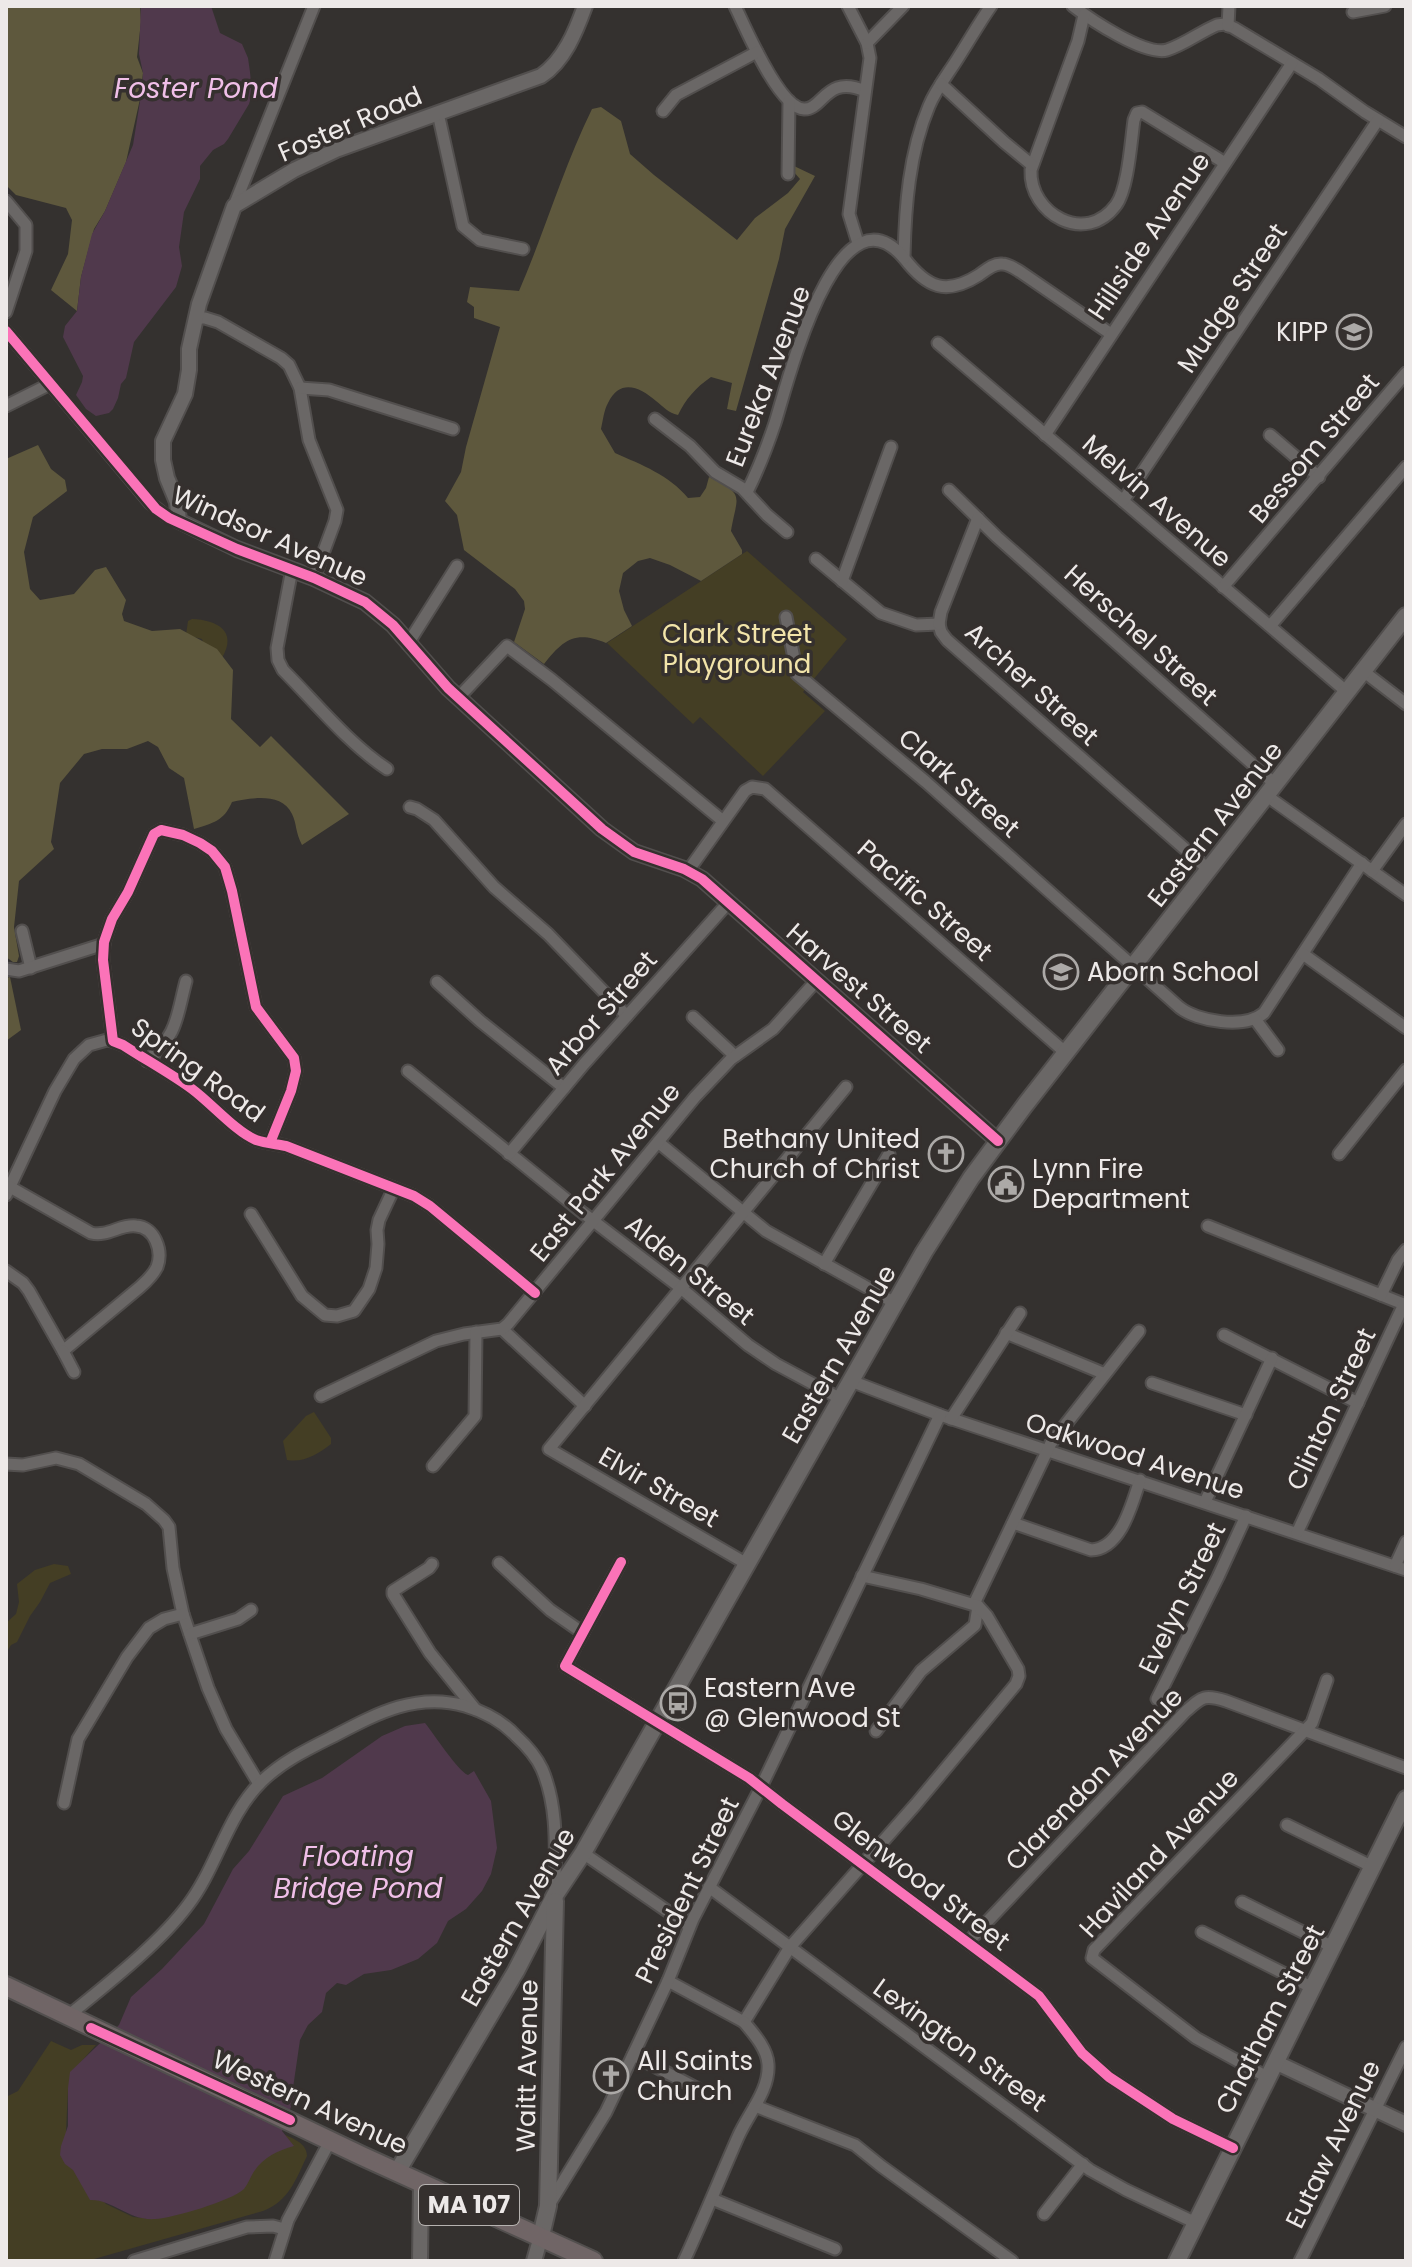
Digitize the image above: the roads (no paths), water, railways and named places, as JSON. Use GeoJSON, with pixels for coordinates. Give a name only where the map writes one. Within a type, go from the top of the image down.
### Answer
{"type":"FeatureCollection","features":[{"type":"Feature","properties":{"kind":"main road","name":"Eastern Avenue"},"geometry":{"type":"LineString","coordinates":[[397,2172],[516,1971],[555,1895],[583,1853],[948,1214],[998,1141],[1406,616]]}},
{"type":"Feature","properties":{"kind":"main road","name":"Chatham Street"},"geometry":{"type":"LineString","coordinates":[[1177,2261],[1406,1799]]}},
{"type":"Feature","properties":{"kind":"main road","name":"Waitt Avenue"},"geometry":{"type":"LineString","coordinates":[[541,2236],[548,2206],[555,1895]]}},
{"type":"Feature","properties":{"kind":"main road","name":"Western Avenue"},"geometry":{"type":"LineString","coordinates":[[6,1986],[330,2141],[593,2261]]}},
{"type":"Feature","properties":{"kind":"street"},"geometry":{"type":"LineString","coordinates":[[179,521],[162,448],[165,434],[188,385],[189,349],[195,318],[222,236],[314,6]]}},
{"type":"Feature","properties":{"kind":"street","name":"Foster Road"},"geometry":{"type":"LineString","coordinates":[[234,206],[322,156],[548,71],[563,54],[585,6]]}},
{"type":"Feature","properties":{"kind":"street"},"geometry":{"type":"LineString","coordinates":[[735,6],[766,71],[789,101],[802,109],[809,108],[839,87],[855,86],[865,91]]}},
{"type":"Feature","properties":{"kind":"street"},"geometry":{"type":"LineString","coordinates":[[848,6],[867,43],[870,58],[849,214],[858,243],[865,239],[893,247],[922,279],[944,287],[960,285],[999,263],[1006,264],[1111,334]]}},
{"type":"Feature","properties":{"kind":"street"},"geometry":{"type":"LineString","coordinates":[[867,43],[903,6]]}},
{"type":"Feature","properties":{"kind":"street"},"geometry":{"type":"LineString","coordinates":[[904,258],[905,220],[915,150],[929,104],[991,6]]}},
{"type":"Feature","properties":{"kind":"street"},"geometry":{"type":"LineString","coordinates":[[1073,6],[1139,45],[1160,51],[1217,25],[1228,26],[1292,63],[1406,137]]}},
{"type":"Feature","properties":{"kind":"street"},"geometry":{"type":"LineString","coordinates":[[1228,26],[1229,6]]}},
{"type":"Feature","properties":{"kind":"street"},"geometry":{"type":"LineString","coordinates":[[1353,12],[1385,6]]}},
{"type":"Feature","properties":{"kind":"street"},"geometry":{"type":"LineString","coordinates":[[1084,15],[1078,41],[1032,165],[1030,178],[1033,191],[1045,206],[1060,220],[1084,225],[1108,213],[1119,200],[1123,187],[1137,113],[1142,112],[1225,163]]}},
{"type":"Feature","properties":{"kind":"street"},"geometry":{"type":"LineString","coordinates":[[663,111],[676,95],[757,52]]}},
{"type":"Feature","properties":{"kind":"street","name":"Hillside Avenue"},"geometry":{"type":"LineString","coordinates":[[1045,435],[1292,63]]}},
{"type":"Feature","properties":{"kind":"street"},"geometry":{"type":"LineString","coordinates":[[941,84],[1032,165]]}},
{"type":"Feature","properties":{"kind":"street"},"geometry":{"type":"LineString","coordinates":[[788,174],[789,101]]}},
{"type":"Feature","properties":{"kind":"street"},"geometry":{"type":"LineString","coordinates":[[438,113],[463,226],[480,240],[523,249]]}},
{"type":"Feature","properties":{"kind":"street","name":"Mudge Street"},"geometry":{"type":"LineString","coordinates":[[1123,501],[1378,120]]}},
{"type":"Feature","properties":{"kind":"street"},"geometry":{"type":"LineString","coordinates":[[6,201],[26,225],[26,251],[6,312]]}},
{"type":"Feature","properties":{"kind":"street","name":"Eureka Avenue"},"geometry":{"type":"LineString","coordinates":[[747,492],[767,447],[810,314],[841,260],[858,243]]}},
{"type":"Feature","properties":{"kind":"street"},"geometry":{"type":"LineString","coordinates":[[195,318],[218,322],[281,358],[289,365],[300,388],[309,440],[337,510],[314,578]]}},
{"type":"Feature","properties":{"kind":"street","name":"Windsor Avenue"},"geometry":{"type":"LineString","coordinates":[[6,331],[150,503],[169,518],[365,602],[393,625],[459,697],[602,829],[642,856],[688,871]]}},
{"type":"Feature","properties":{"kind":"street","name":"Melvin Avenue"},"geometry":{"type":"LineString","coordinates":[[938,343],[1347,692]]}},
{"type":"Feature","properties":{"kind":"street","name":"Bessom Street"},"geometry":{"type":"LineString","coordinates":[[1223,587],[1406,373]]}},
{"type":"Feature","properties":{"kind":"street"},"geometry":{"type":"LineString","coordinates":[[6,406],[50,384]]}},
{"type":"Feature","properties":{"kind":"street"},"geometry":{"type":"LineString","coordinates":[[300,388],[329,390],[453,429]]}},
{"type":"Feature","properties":{"kind":"street"},"geometry":{"type":"LineString","coordinates":[[655,419],[690,446],[715,472],[747,492],[787,532]]}},
{"type":"Feature","properties":{"kind":"street"},"geometry":{"type":"LineString","coordinates":[[1270,435],[1319,477]]}},
{"type":"Feature","properties":{"kind":"street"},"geometry":{"type":"LineString","coordinates":[[842,581],[891,447]]}},
{"type":"Feature","properties":{"kind":"street"},"geometry":{"type":"LineString","coordinates":[[1271,625],[1406,467]]}},
{"type":"Feature","properties":{"kind":"street","name":"Herschel Street"},"geometry":{"type":"LineString","coordinates":[[949,490],[1271,790],[1406,895]]}},
{"type":"Feature","properties":{"kind":"street"},"geometry":{"type":"LineString","coordinates":[[939,624],[978,518]]}},
{"type":"Feature","properties":{"kind":"street","name":"Archer Street"},"geometry":{"type":"LineString","coordinates":[[816,559],[881,613],[916,625],[939,624],[941,632],[956,648],[1209,870]]}},
{"type":"Feature","properties":{"kind":"street"},"geometry":{"type":"LineString","coordinates":[[409,642],[457,566]]}},
{"type":"Feature","properties":{"kind":"street"},"geometry":{"type":"LineString","coordinates":[[292,569],[277,648],[278,660],[283,670],[352,740],[387,769]]}},
{"type":"Feature","properties":{"kind":"street","name":"Clark Street"},"geometry":{"type":"LineString","coordinates":[[786,617],[797,674],[926,782],[1187,1014],[1210,1021],[1255,1019]]}},
{"type":"Feature","properties":{"kind":"street"},"geometry":{"type":"LineString","coordinates":[[459,697],[507,646],[552,680],[723,821],[688,871]]}},
{"type":"Feature","properties":{"kind":"street"},"geometry":{"type":"LineString","coordinates":[[1363,671],[1406,704]]}},
{"type":"Feature","properties":{"kind":"street","name":"Pacific Street"},"geometry":{"type":"LineString","coordinates":[[723,821],[745,791],[752,787],[765,789],[1066,1053]]}},
{"type":"Feature","properties":{"kind":"street"},"geometry":{"type":"LineString","coordinates":[[410,807],[434,820],[494,887],[548,934],[627,1016]]}},
{"type":"Feature","properties":{"kind":"street"},"geometry":{"type":"LineString","coordinates":[[1372,871],[1406,824]]}},
{"type":"Feature","properties":{"kind":"street"},"geometry":{"type":"LineString","coordinates":[[6,969],[19,971],[31,968],[104,944],[112,919],[154,834],[161,830],[183,835],[212,851],[225,867],[232,891],[256,1007],[290,1051],[296,1064],[291,1091],[270,1143]]}},
{"type":"Feature","properties":{"kind":"street"},"geometry":{"type":"LineString","coordinates":[[1278,1050],[1255,1019],[1271,1004],[1362,863]]}},
{"type":"Feature","properties":{"kind":"street","name":"Harvest Street"},"geometry":{"type":"LineString","coordinates":[[688,871],[702,879],[998,1141]]}},
{"type":"Feature","properties":{"kind":"street","name":"Arbor Street"},"geometry":{"type":"LineString","coordinates":[[509,1154],[728,903]]}},
{"type":"Feature","properties":{"kind":"street"},"geometry":{"type":"LineString","coordinates":[[22,931],[31,968]]}},
{"type":"Feature","properties":{"kind":"street","name":"Spring Road"},"geometry":{"type":"LineString","coordinates":[[104,944],[113,1041],[207,1099],[249,1136],[286,1146],[414,1196],[535,1293]]}},
{"type":"Feature","properties":{"kind":"street"},"geometry":{"type":"LineString","coordinates":[[1303,954],[1406,1028]]}},
{"type":"Feature","properties":{"kind":"street","name":"East Park Avenue"},"geometry":{"type":"LineString","coordinates":[[502,1329],[695,1097],[735,1056],[773,1029],[817,980]]}},
{"type":"Feature","properties":{"kind":"street","name":"Spring Road"},"geometry":{"type":"LineString","coordinates":[[147,1061],[167,1042],[173,1031],[186,981]]}},
{"type":"Feature","properties":{"kind":"street"},"geometry":{"type":"LineString","coordinates":[[437,982],[564,1088]]}},
{"type":"Feature","properties":{"kind":"street"},"geometry":{"type":"LineString","coordinates":[[693,1017],[735,1056]]}},
{"type":"Feature","properties":{"kind":"street"},"geometry":{"type":"LineString","coordinates":[[63,1351],[151,1277],[159,1256],[155,1238],[143,1228],[131,1226],[106,1234],[91,1233],[8,1191],[55,1091],[74,1059],[89,1045],[113,1041]]}},
{"type":"Feature","properties":{"kind":"street","name":"Alden Street"},"geometry":{"type":"LineString","coordinates":[[408,1071],[761,1354],[841,1399]]}},
{"type":"Feature","properties":{"kind":"street"},"geometry":{"type":"LineString","coordinates":[[1339,1154],[1404,1077]]}},
{"type":"Feature","properties":{"kind":"street"},"geometry":{"type":"LineString","coordinates":[[321,1396],[436,1341],[502,1329],[585,1406],[846,1087]]}},
{"type":"Feature","properties":{"kind":"street"},"geometry":{"type":"LineString","coordinates":[[658,1142],[742,1212],[789,1245],[895,1303]]}},
{"type":"Feature","properties":{"kind":"street"},"geometry":{"type":"LineString","coordinates":[[824,1264],[889,1154]]}},
{"type":"Feature","properties":{"kind":"street"},"geometry":{"type":"LineString","coordinates":[[251,1214],[302,1296],[325,1315],[337,1316],[354,1311],[369,1289],[376,1268],[379,1220],[394,1188]]}},
{"type":"Feature","properties":{"kind":"street"},"geometry":{"type":"LineString","coordinates":[[1208,1226],[1405,1305]]}},
{"type":"Feature","properties":{"kind":"street"},"geometry":{"type":"LineString","coordinates":[[1381,1295],[1406,1250]]}},
{"type":"Feature","properties":{"kind":"street"},"geometry":{"type":"LineString","coordinates":[[6,1271],[29,1291],[74,1372]]}},
{"type":"Feature","properties":{"kind":"street","name":"Clinton Street"},"geometry":{"type":"LineString","coordinates":[[1297,1533],[1405,1305]]}},
{"type":"Feature","properties":{"kind":"street","name":"President Street"},"geometry":{"type":"LineString","coordinates":[[548,2206],[606,2112],[668,1981],[689,1926],[761,1787],[862,1576],[946,1417],[1020,1313]]}},
{"type":"Feature","properties":{"kind":"street"},"geometry":{"type":"LineString","coordinates":[[876,1731],[921,1671],[975,1625],[976,1605],[1051,1443],[1139,1331]]}},
{"type":"Feature","properties":{"kind":"street"},"geometry":{"type":"LineString","coordinates":[[433,1466],[475,1416],[476,1332]]}},
{"type":"Feature","properties":{"kind":"street"},"geometry":{"type":"LineString","coordinates":[[1006,1333],[1105,1374]]}},
{"type":"Feature","properties":{"kind":"street"},"geometry":{"type":"LineString","coordinates":[[1224,1335],[1358,1403]]}},
{"type":"Feature","properties":{"kind":"street"},"geometry":{"type":"LineString","coordinates":[[1205,1502],[1272,1358]]}},
{"type":"Feature","properties":{"kind":"street","name":"Oakwood Avenue"},"geometry":{"type":"LineString","coordinates":[[851,1381],[946,1417],[1400,1568]]}},
{"type":"Feature","properties":{"kind":"street"},"geometry":{"type":"LineString","coordinates":[[1152,1383],[1246,1415]]}},
{"type":"Feature","properties":{"kind":"street","name":"Elvir Street"},"geometry":{"type":"LineString","coordinates":[[585,1406],[549,1449],[747,1564]]}},
{"type":"Feature","properties":{"kind":"street"},"geometry":{"type":"LineString","coordinates":[[6,1464],[23,1465],[56,1458],[79,1464],[146,1504],[169,1527],[173,1568],[183,1614],[213,1702],[259,1784]]}},
{"type":"Feature","properties":{"kind":"street"},"geometry":{"type":"LineString","coordinates":[[1013,1523],[1098,1550],[1109,1543],[1125,1519],[1140,1480]]}},
{"type":"Feature","properties":{"kind":"street","name":"Evelyn Street"},"geometry":{"type":"LineString","coordinates":[[1157,1699],[1246,1516]]}},
{"type":"Feature","properties":{"kind":"street"},"geometry":{"type":"LineString","coordinates":[[1400,1568],[1406,1542]]}},
{"type":"Feature","properties":{"kind":"street"},"geometry":{"type":"LineString","coordinates":[[499,1563],[550,1610],[583,1633],[621,1562]]}},
{"type":"Feature","properties":{"kind":"street"},"geometry":{"type":"LineString","coordinates":[[432,1564],[393,1594],[430,1653],[475,1709]]}},
{"type":"Feature","properties":{"kind":"street"},"geometry":{"type":"LineString","coordinates":[[744,2022],[790,1947],[1011,1691],[1019,1673],[1014,1660],[976,1605],[862,1576]]}},
{"type":"Feature","properties":{"kind":"street"},"geometry":{"type":"LineString","coordinates":[[190,1634],[238,1619],[251,1610]]}},
{"type":"Feature","properties":{"kind":"street"},"geometry":{"type":"LineString","coordinates":[[64,1803],[78,1739],[127,1657],[149,1628],[164,1619],[183,1614]]}},
{"type":"Feature","properties":{"kind":"street","name":"Glenwood Street"},"geometry":{"type":"LineString","coordinates":[[583,1633],[565,1666],[749,1778],[1039,1996],[1082,2053],[1118,2084],[1182,2123],[1233,2148]]}},
{"type":"Feature","properties":{"kind":"street"},"geometry":{"type":"LineString","coordinates":[[1305,1730],[1312,1723],[1327,1680]]}},
{"type":"Feature","properties":{"kind":"street","name":"Clarendon Avenue"},"geometry":{"type":"LineString","coordinates":[[968,1942],[1185,1712],[1202,1698],[1213,1697],[1406,1768]]}},
{"type":"Feature","properties":{"kind":"street"},"geometry":{"type":"LineString","coordinates":[[68,2016],[146,1948],[189,1904],[235,1818],[259,1784],[303,1752],[391,1707],[431,1700],[449,1701],[475,1709],[508,1728],[534,1754],[541,1767],[554,1819],[555,1895]]}},
{"type":"Feature","properties":{"kind":"street","name":"Haviland Avenue"},"geometry":{"type":"LineString","coordinates":[[1271,2070],[1196,2038],[1092,1958],[1092,1954],[1305,1730]]}},
{"type":"Feature","properties":{"kind":"street"},"geometry":{"type":"LineString","coordinates":[[1287,1825],[1373,1867]]}},
{"type":"Feature","properties":{"kind":"street"},"geometry":{"type":"LineString","coordinates":[[583,1853],[689,1926]]}},
{"type":"Feature","properties":{"kind":"street","name":"Lexington Street"},"geometry":{"type":"LineString","coordinates":[[709,1887],[1083,2164],[1116,2185],[1196,2223]]}},
{"type":"Feature","properties":{"kind":"street"},"geometry":{"type":"LineString","coordinates":[[1242,1902],[1333,1947]]}},
{"type":"Feature","properties":{"kind":"street"},"geometry":{"type":"LineString","coordinates":[[1202,1932],[1313,1988]]}},
{"type":"Feature","properties":{"kind":"street"},"geometry":{"type":"LineString","coordinates":[[668,1981],[744,2022],[761,2044],[769,2064],[765,2084],[684,2261]]}},
{"type":"Feature","properties":{"kind":"street","name":"Eutaw Avenue"},"geometry":{"type":"LineString","coordinates":[[1300,2261],[1406,2047]]}},
{"type":"Feature","properties":{"kind":"street"},"geometry":{"type":"LineString","coordinates":[[633,2055],[698,2089]]}},
{"type":"Feature","properties":{"kind":"street"},"geometry":{"type":"LineString","coordinates":[[1271,2070],[1375,2109],[1406,2124]]}},
{"type":"Feature","properties":{"kind":"street"},"geometry":{"type":"LineString","coordinates":[[755,2106],[855,2145],[1012,2261]]}},
{"type":"Feature","properties":{"kind":"street"},"geometry":{"type":"LineString","coordinates":[[275,2261],[284,2229],[330,2141]]}},
{"type":"Feature","properties":{"kind":"street"},"geometry":{"type":"LineString","coordinates":[[1044,2214],[1083,2164]]}},
{"type":"Feature","properties":{"kind":"street"},"geometry":{"type":"LineString","coordinates":[[420,2261],[421,2183]]}},
{"type":"Feature","properties":{"kind":"street"},"geometry":{"type":"LineString","coordinates":[[712,2199],[835,2249]]}},
{"type":"Feature","properties":{"kind":"street"},"geometry":{"type":"LineString","coordinates":[[134,2261],[247,2227],[273,2226],[284,2229]]}},
{"type":"Feature","properties":{"kind":"street"},"geometry":{"type":"LineString","coordinates":[[534,2261],[541,2236]]}},
{"type":"Feature","properties":{"kind":"water","name":"Foster Pond"},"geometry":{"type":"Polygon","coordinates":[[[141,6],[211,6],[220,33],[242,44],[248,58],[252,94],[228,139],[213,150],[200,166],[200,179],[184,212],[179,247],[182,266],[176,287],[134,342],[126,378],[113,409],[96,416],[86,409],[76,395],[83,376],[63,337],[65,326],[77,311],[81,277],[92,234],[133,145],[143,73],[139,54],[141,6]]]}},
{"type":"Feature","properties":{"kind":"water","name":"Floating Bridge Pond"},"geometry":{"type":"Polygon","coordinates":[[[425,1723],[464,1772],[468,1775],[474,1771],[491,1801],[497,1848],[491,1874],[482,1891],[466,1909],[448,1921],[437,1943],[418,1959],[391,1970],[364,1974],[346,1985],[337,1983],[326,1993],[322,2012],[308,2025],[300,2040],[293,2088],[295,2096],[282,2131],[294,2146],[261,2163],[244,2189],[201,2208],[155,2219],[137,2217],[106,2203],[90,2200],[73,2170],[60,2155],[68,2126],[70,2072],[119,2025],[131,1997],[204,1924],[233,1869],[249,1851],[283,1796],[322,1778],[382,1736],[405,1726],[425,1723]]]}},
{"type":"Feature","properties":{"kind":"place","name":"KIPP"},"geometry":{"type":"Point","coordinates":[1354,332]}},
{"type":"Feature","properties":{"kind":"place","name":"Aborn School"},"geometry":{"type":"Point","coordinates":[1061,972]}},
{"type":"Feature","properties":{"kind":"place","name":"Bethany United Church of Christ"},"geometry":{"type":"Point","coordinates":[946,1154]}},
{"type":"Feature","properties":{"kind":"place","name":"Lynn Fire Department"},"geometry":{"type":"Point","coordinates":[1006,1184]}},
{"type":"Feature","properties":{"kind":"place","name":"Eastern Ave @ Glenwood St"},"geometry":{"type":"Point","coordinates":[678,1703]}},
{"type":"Feature","properties":{"kind":"place","name":"All Saints Church"},"geometry":{"type":"Point","coordinates":[611,2076]}},
{"type":"Feature","properties":{"kind":"park label","name":"Clark Street Playground"},"geometry":{"type":"Point","coordinates":[737,649]}}]}
